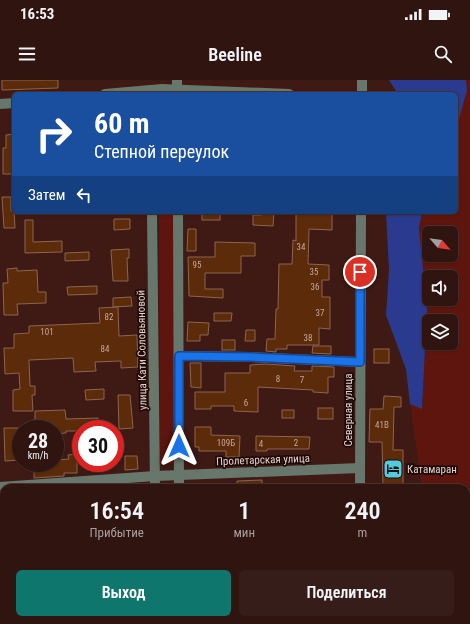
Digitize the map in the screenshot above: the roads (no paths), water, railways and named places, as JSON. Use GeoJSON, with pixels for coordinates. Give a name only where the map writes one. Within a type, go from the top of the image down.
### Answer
{"type":"FeatureCollection","features":[{"type":"Feature","properties":{"kind":"street"},"geometry":{"type":"LineString","coordinates":[[362,80],[362,92]]}},
{"type":"Feature","properties":{"kind":"street"},"geometry":{"type":"LineString","coordinates":[[120,92],[150,88],[252,92]]}},
{"type":"Feature","properties":{"kind":"street"},"geometry":{"type":"LineString","coordinates":[[0,104],[12,103]]}},
{"type":"Feature","properties":{"kind":"street","name":"улица Кати Соловьяновой"},"geometry":{"type":"LineString","coordinates":[[152,214],[156,484]]}},
{"type":"Feature","properties":{"kind":"street"},"geometry":{"type":"LineString","coordinates":[[178,214],[179,484]]}},
{"type":"Feature","properties":{"kind":"street","name":"Северная улица"},"geometry":{"type":"LineString","coordinates":[[360,484],[361,214]]}},
{"type":"Feature","properties":{"kind":"street"},"geometry":{"type":"LineString","coordinates":[[179,356],[251,357],[360,362]]}},
{"type":"Feature","properties":{"kind":"street","name":"Пролетарская улица"},"geometry":{"type":"LineString","coordinates":[[42,484],[155,476],[360,468]]}},
{"type":"Feature","properties":{"kind":"place","name":"Катамаран"},"geometry":{"type":"Point","coordinates":[393,469]}}]}
